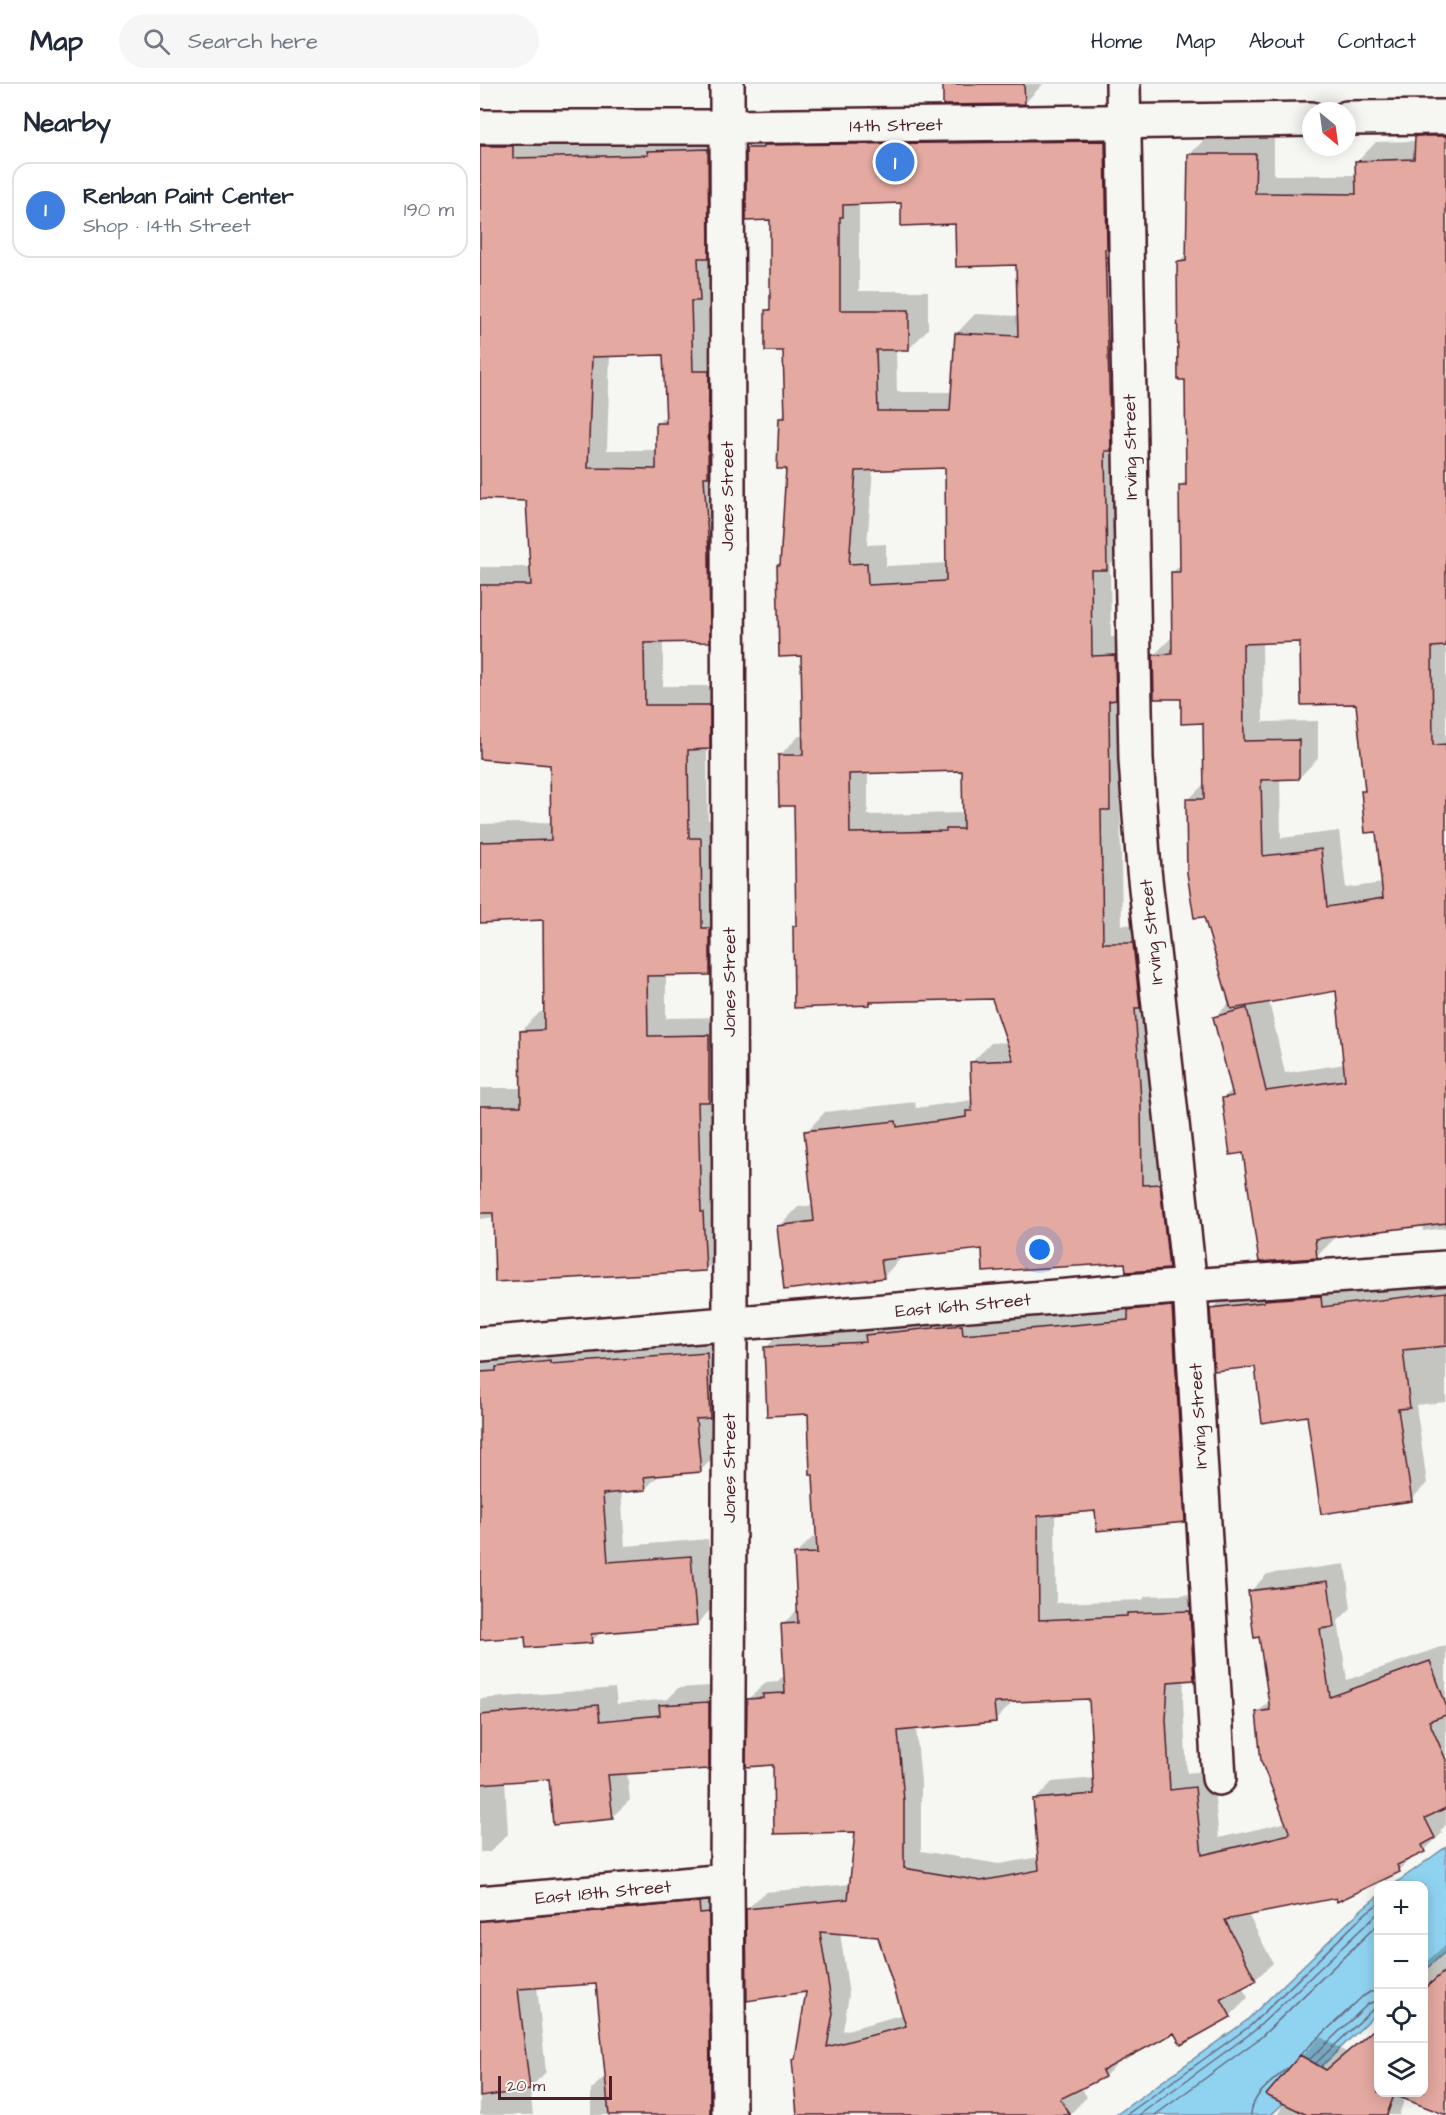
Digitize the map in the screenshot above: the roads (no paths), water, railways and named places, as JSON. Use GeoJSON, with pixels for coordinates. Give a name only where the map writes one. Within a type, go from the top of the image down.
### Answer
{"type":"FeatureCollection","features":[{"type":"Feature","properties":{"kind":"street","name":"Jones Street"},"geometry":{"type":"LineString","coordinates":[[727,84],[729,2115]]}},
{"type":"Feature","properties":{"kind":"street","name":"Irving Street"},"geometry":{"type":"LineString","coordinates":[[1123,84],[1136,760],[1146,882],[1190,1286],[1219,1778]]}},
{"type":"Feature","properties":{"kind":"street"},"geometry":{"type":"LineString","coordinates":[[1356,118],[1446,117]]}},
{"type":"Feature","properties":{"kind":"street","name":"14th Street"},"geometry":{"type":"LineString","coordinates":[[480,127],[726,127],[1302,119]]}},
{"type":"Feature","properties":{"kind":"street","name":"East 16th Street"},"geometry":{"type":"LineString","coordinates":[[480,1344],[1190,1286],[1446,1268]]}},
{"type":"Feature","properties":{"kind":"street","name":"East 18th Street"},"geometry":{"type":"LineString","coordinates":[[480,1903],[727,1881]]}},
{"type":"Feature","properties":{"kind":"water"},"geometry":{"type":"Polygon","coordinates":[[[1446,1847],[1446,1951],[1428,1967],[1428,1881],[1399,1881],[1446,1847]]]}},
{"type":"Feature","properties":{"kind":"water"},"geometry":{"type":"Polygon","coordinates":[[[1374,1899],[1374,2016],[1271,2115],[1116,2115],[1246,2021],[1374,1899]]]}},
{"type":"Feature","properties":{"kind":"place","name":"Renban Paint Center"},"geometry":{"type":"Point","coordinates":[895,162]}}]}
